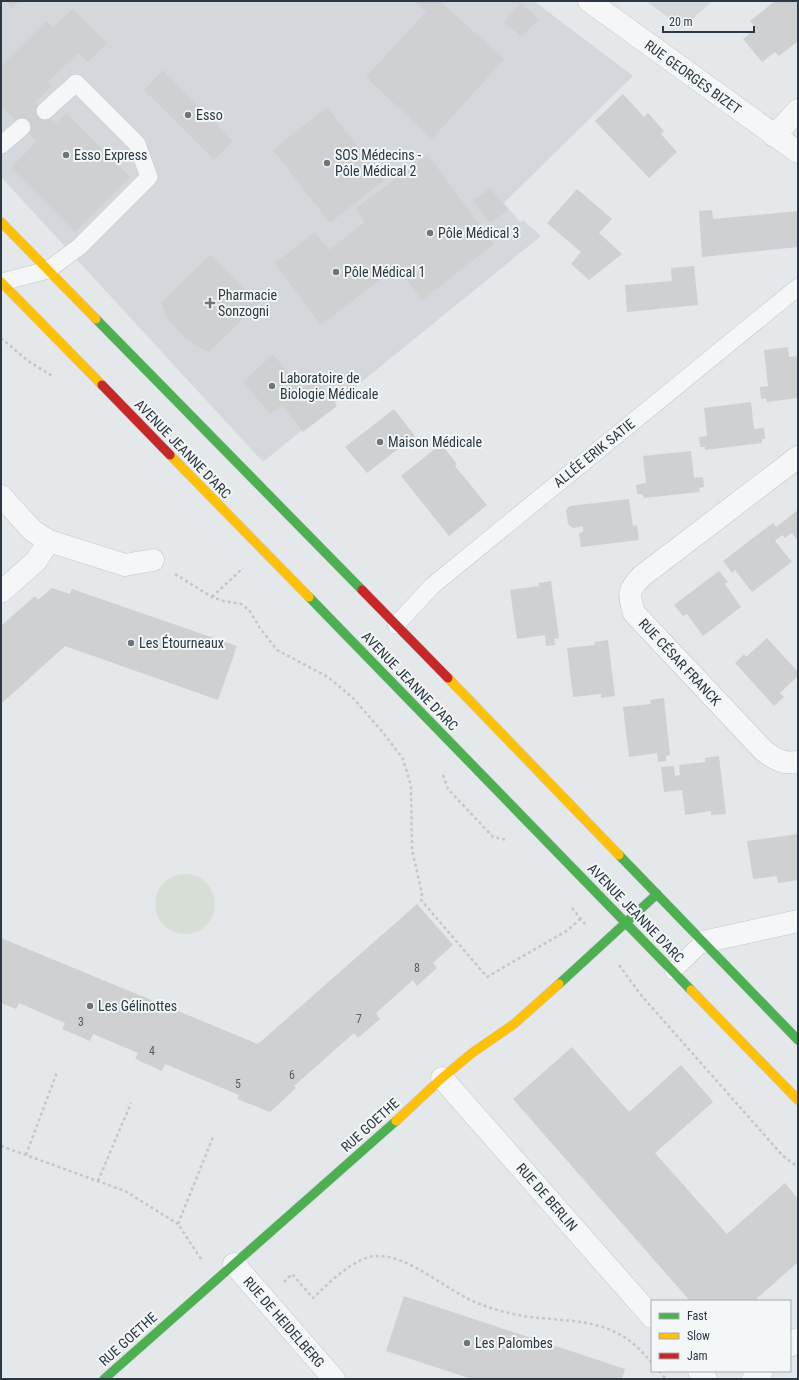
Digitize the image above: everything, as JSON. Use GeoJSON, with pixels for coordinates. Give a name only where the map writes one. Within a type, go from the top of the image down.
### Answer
{"type":"FeatureCollection","features":[{"type":"Feature","properties":{"kind":"main road","name":"AVENUE JEANNE D'ARC"},"geometry":{"type":"LineString","coordinates":[[1,222],[396,625],[798,1040]]}},
{"type":"Feature","properties":{"kind":"main road","name":"AVENUE JEANNE D'ARC"},"geometry":{"type":"LineString","coordinates":[[1,282],[798,1100]]}},
{"type":"Feature","properties":{"kind":"main road","name":"RUE GOETHE"},"geometry":{"type":"LineString","coordinates":[[104,1379],[402,1116],[442,1078],[472,1053],[514,1024],[627,923],[657,894]]}},
{"type":"Feature","properties":{"kind":"street","name":"RUE GEORGES BIZET"},"geometry":{"type":"LineString","coordinates":[[589,1],[798,152]]}},
{"type":"Feature","properties":{"kind":"street"},"geometry":{"type":"LineString","coordinates":[[774,136],[798,110]]}},
{"type":"Feature","properties":{"kind":"street","name":"RUE CÉSAR FRANCK"},"geometry":{"type":"LineString","coordinates":[[798,457],[642,576],[632,587],[630,600],[634,613],[764,752],[777,761],[791,763],[798,762]]}},
{"type":"Feature","properties":{"kind":"street"},"geometry":{"type":"LineString","coordinates":[[1,496],[33,531],[49,541],[125,565],[153,560]]}},
{"type":"Feature","properties":{"kind":"street"},"geometry":{"type":"LineString","coordinates":[[1,592],[36,561],[49,541]]}},
{"type":"Feature","properties":{"kind":"street"},"geometry":{"type":"LineString","coordinates":[[703,942],[798,920]]}},
{"type":"Feature","properties":{"kind":"street","name":"RUE DE BERLIN"},"geometry":{"type":"LineString","coordinates":[[442,1078],[651,1316]]}},
{"type":"Feature","properties":{"kind":"street","name":"RUE DE HEIDELBERG"},"geometry":{"type":"LineString","coordinates":[[234,1264],[334,1379]]}},
{"type":"Feature","properties":{"kind":"street"},"geometry":{"type":"LineString","coordinates":[[753,1379],[761,1372]]}},
{"type":"Feature","properties":{"kind":"lane"},"geometry":{"type":"LineString","coordinates":[[1,282],[48,270],[80,247],[149,177],[137,144],[76,83],[44,111]]}},
{"type":"Feature","properties":{"kind":"lane"},"geometry":{"type":"LineString","coordinates":[[1,145],[22,127]]}},
{"type":"Feature","properties":{"kind":"lane","name":"ALLÉE ERIK SATIE"},"geometry":{"type":"LineString","coordinates":[[396,625],[432,586],[798,287]]}},
{"type":"Feature","properties":{"kind":"lane"},"geometry":{"type":"LineString","coordinates":[[673,971],[703,942]]}},
{"type":"Feature","properties":{"kind":"path"},"geometry":{"type":"LineString","coordinates":[[1,338],[28,361],[57,379]]}},
{"type":"Feature","properties":{"kind":"path"},"geometry":{"type":"LineString","coordinates":[[153,560],[212,597],[223,601],[241,604],[249,610],[260,628],[277,650],[328,677],[354,699],[385,735],[403,760],[411,786],[412,850],[422,894],[421,900],[487,977],[568,930],[580,919]]}},
{"type":"Feature","properties":{"kind":"path"},"geometry":{"type":"LineString","coordinates":[[212,597],[244,568]]}},
{"type":"Feature","properties":{"kind":"path"},"geometry":{"type":"LineString","coordinates":[[440,768],[448,789],[493,837],[510,840]]}},
{"type":"Feature","properties":{"kind":"path"},"geometry":{"type":"LineString","coordinates":[[624,972],[641,995],[783,1156],[798,1167]]}},
{"type":"Feature","properties":{"kind":"path"},"geometry":{"type":"LineString","coordinates":[[26,1155],[57,1072]]}},
{"type":"Feature","properties":{"kind":"path"},"geometry":{"type":"LineString","coordinates":[[98,1181],[131,1103]]}},
{"type":"Feature","properties":{"kind":"path"},"geometry":{"type":"LineString","coordinates":[[178,1224],[213,1137]]}},
{"type":"Feature","properties":{"kind":"path"},"geometry":{"type":"LineString","coordinates":[[1,1146],[125,1191],[178,1224],[215,1281]]}},
{"type":"Feature","properties":{"kind":"path"},"geometry":{"type":"LineString","coordinates":[[264,1299],[292,1274],[313,1298],[341,1273],[360,1261],[375,1256],[392,1258],[414,1266],[466,1298],[493,1309],[523,1316],[580,1321],[599,1325],[616,1332],[630,1341],[651,1362]]}},
{"type":"Feature","properties":{"kind":"shaded area"},"geometry":{"type":"Polygon","coordinates":[[[1,1],[534,1],[633,76],[504,203],[520,222],[523,220],[541,236],[263,462],[1,177],[1,1]]]}},
{"type":"Feature","properties":{"kind":"shaded area"},"geometry":{"type":"Polygon","coordinates":[[[646,1],[712,1],[683,28],[646,1]]]}},
{"type":"Feature","properties":{"kind":"shaded area"},"geometry":{"type":"Polygon","coordinates":[[[185,874],[202,879],[210,887],[215,904],[210,921],[202,929],[185,934],[168,929],[160,921],[155,904],[160,887],[168,879],[185,874]]]}},
{"type":"Feature","properties":{"kind":"building"},"geometry":{"type":"Polygon","coordinates":[[[4,1],[20,1],[12,8],[4,1]]]}},
{"type":"Feature","properties":{"kind":"building"},"geometry":{"type":"Polygon","coordinates":[[[418,1],[440,1],[504,59],[432,139],[366,77],[426,12],[416,3],[418,1]]]}},
{"type":"Feature","properties":{"kind":"building"},"geometry":{"type":"Polygon","coordinates":[[[775,1],[798,1],[798,41],[779,56],[775,52],[762,62],[743,39],[756,28],[750,21],[775,1]]]}},
{"type":"Feature","properties":{"kind":"building"},"geometry":{"type":"Polygon","coordinates":[[[521,3],[539,19],[522,37],[504,22],[521,3]]]}},
{"type":"Feature","properties":{"kind":"building"},"geometry":{"type":"Polygon","coordinates":[[[73,9],[107,43],[88,62],[78,53],[48,82],[52,86],[35,102],[56,123],[66,113],[130,177],[75,232],[11,168],[37,141],[1,106],[1,66],[46,21],[53,27],[73,9]]]}},
{"type":"Feature","properties":{"kind":"building"},"geometry":{"type":"Polygon","coordinates":[[[163,70],[233,141],[214,160],[144,90],[163,70]]]}},
{"type":"Feature","properties":{"kind":"building"},"geometry":{"type":"Polygon","coordinates":[[[623,94],[644,117],[648,113],[664,131],[661,134],[677,152],[649,178],[595,121],[623,94]]]}},
{"type":"Feature","properties":{"kind":"building","name":"SOS Médecins - Pôle Médical 2"},"geometry":{"type":"Polygon","coordinates":[[[327,107],[384,180],[330,223],[273,150],[327,107]]]}},
{"type":"Feature","properties":{"kind":"building","name":"Pôle Médical 3"},"geometry":{"type":"Polygon","coordinates":[[[428,155],[494,244],[422,300],[397,267],[321,325],[275,263],[315,232],[329,250],[365,222],[355,209],[428,155]]]}},
{"type":"Feature","properties":{"kind":"building"},"geometry":{"type":"Polygon","coordinates":[[[490,188],[508,210],[490,223],[473,201],[490,188]]]}},
{"type":"Feature","properties":{"kind":"building"},"geometry":{"type":"Polygon","coordinates":[[[577,189],[612,219],[599,233],[622,254],[589,280],[571,264],[581,252],[547,223],[577,189]]]}},
{"type":"Feature","properties":{"kind":"building"},"geometry":{"type":"Polygon","coordinates":[[[712,210],[713,219],[798,211],[798,247],[702,257],[699,211],[712,210]]]}},
{"type":"Feature","properties":{"kind":"building","name":"Pharmacie Sonzogni"},"geometry":{"type":"Polygon","coordinates":[[[210,255],[259,303],[209,352],[183,336],[168,319],[161,303],[210,255]]]}},
{"type":"Feature","properties":{"kind":"building"},"geometry":{"type":"Polygon","coordinates":[[[694,266],[698,305],[627,312],[625,285],[672,281],[671,268],[694,266]]]}},
{"type":"Feature","properties":{"kind":"building"},"geometry":{"type":"Polygon","coordinates":[[[788,347],[789,357],[798,356],[798,398],[767,402],[766,398],[761,399],[760,387],[768,386],[764,350],[788,347]]]}},
{"type":"Feature","properties":{"kind":"building"},"geometry":{"type":"Polygon","coordinates":[[[273,354],[301,389],[315,379],[337,406],[303,432],[282,405],[270,414],[243,382],[273,354]]]}},
{"type":"Feature","properties":{"kind":"building"},"geometry":{"type":"Polygon","coordinates":[[[751,402],[754,429],[764,428],[765,439],[762,439],[762,443],[705,450],[705,447],[700,447],[699,437],[707,436],[704,408],[751,402]]]}},
{"type":"Feature","properties":{"kind":"building","name":"Maison Médicale"},"geometry":{"type":"Polygon","coordinates":[[[394,409],[415,436],[367,473],[345,447],[394,409]]]}},
{"type":"Feature","properties":{"kind":"building"},"geometry":{"type":"Polygon","coordinates":[[[441,444],[457,464],[455,466],[487,505],[449,536],[401,476],[441,444]]]}},
{"type":"Feature","properties":{"kind":"building"},"geometry":{"type":"Polygon","coordinates":[[[691,451],[694,478],[703,477],[704,487],[699,488],[700,492],[644,498],[642,494],[637,494],[636,485],[646,483],[643,456],[691,451]]]}},
{"type":"Feature","properties":{"kind":"building"},"geometry":{"type":"Polygon","coordinates":[[[629,499],[633,526],[637,525],[639,540],[581,547],[579,533],[583,532],[583,526],[573,528],[568,524],[566,510],[570,506],[629,499]]]}},
{"type":"Feature","properties":{"kind":"building"},"geometry":{"type":"Polygon","coordinates":[[[798,510],[798,540],[792,533],[785,538],[782,535],[775,541],[792,562],[752,592],[735,570],[732,573],[723,561],[773,523],[776,527],[798,510]]]}},
{"type":"Feature","properties":{"kind":"building"},"geometry":{"type":"Polygon","coordinates":[[[719,571],[728,582],[725,584],[741,607],[703,636],[687,614],[683,616],[674,605],[719,571]]]}},
{"type":"Feature","properties":{"kind":"building"},"geometry":{"type":"Polygon","coordinates":[[[551,581],[559,638],[554,639],[555,645],[546,646],[545,635],[517,639],[510,590],[539,586],[538,583],[551,581]]]}},
{"type":"Feature","properties":{"kind":"building","name":"Les Étourneaux"},"geometry":{"type":"Polygon","coordinates":[[[52,588],[70,594],[72,589],[237,646],[218,700],[65,646],[1,704],[1,626],[35,596],[38,600],[52,588]]]}},
{"type":"Feature","properties":{"kind":"building"},"geometry":{"type":"Polygon","coordinates":[[[767,638],[798,672],[798,676],[780,693],[784,697],[774,706],[735,663],[744,654],[746,657],[767,638]]]}},
{"type":"Feature","properties":{"kind":"building"},"geometry":{"type":"Polygon","coordinates":[[[608,640],[615,696],[601,698],[601,694],[573,697],[567,648],[595,645],[594,642],[608,640]]]}},
{"type":"Feature","properties":{"kind":"building"},"geometry":{"type":"Polygon","coordinates":[[[664,698],[670,755],[666,756],[666,761],[658,762],[657,753],[629,757],[623,707],[651,704],[650,700],[664,698]]]}},
{"type":"Feature","properties":{"kind":"building"},"geometry":{"type":"Polygon","coordinates":[[[719,756],[726,814],[711,815],[711,811],[685,815],[682,790],[664,792],[661,767],[674,766],[675,776],[680,775],[679,765],[705,762],[705,758],[719,756]]]}},
{"type":"Feature","properties":{"kind":"building"},"geometry":{"type":"Polygon","coordinates":[[[798,834],[798,880],[778,883],[777,876],[753,879],[747,841],[798,834]]]}},
{"type":"Feature","properties":{"kind":"building","name":"Les Gélinottes"},"geometry":{"type":"Polygon","coordinates":[[[417,904],[453,945],[433,963],[437,968],[417,986],[413,980],[376,1013],[380,1019],[358,1038],[354,1033],[294,1086],[296,1088],[270,1112],[237,1099],[239,1095],[165,1064],[162,1071],[135,1059],[138,1053],[93,1034],[90,1041],[62,1029],[65,1023],[19,1003],[16,1009],[1,1003],[1,938],[258,1044],[417,904]]]}},
{"type":"Feature","properties":{"kind":"building"},"geometry":{"type":"Polygon","coordinates":[[[572,1047],[629,1112],[681,1065],[713,1102],[655,1153],[727,1234],[785,1183],[798,1199],[798,1262],[755,1300],[689,1300],[513,1099],[572,1047]]]}},
{"type":"Feature","properties":{"kind":"building","name":"Les Palombes"},"geometry":{"type":"Polygon","coordinates":[[[404,1296],[625,1369],[622,1379],[472,1379],[386,1351],[404,1296]]]}},
{"type":"Feature","properties":{"kind":"traffic: fast"},"geometry":{"type":"LineString","coordinates":[[96,319],[362,590]]}},
{"type":"Feature","properties":{"kind":"traffic: fast"},"geometry":{"type":"LineString","coordinates":[[309,597],[691,990]]}},
{"type":"Feature","properties":{"kind":"traffic: fast"},"geometry":{"type":"LineString","coordinates":[[619,855],[798,1040]]}},
{"type":"Feature","properties":{"kind":"traffic: fast"},"geometry":{"type":"LineString","coordinates":[[559,984],[657,894]]}},
{"type":"Feature","properties":{"kind":"traffic: fast"},"geometry":{"type":"LineString","coordinates":[[104,1379],[396,1121]]}},
{"type":"Feature","properties":{"kind":"traffic: slow"},"geometry":{"type":"LineString","coordinates":[[1,222],[96,319]]}},
{"type":"Feature","properties":{"kind":"traffic: slow"},"geometry":{"type":"LineString","coordinates":[[1,282],[102,385]]}},
{"type":"Feature","properties":{"kind":"traffic: slow"},"geometry":{"type":"LineString","coordinates":[[170,455],[309,597]]}},
{"type":"Feature","properties":{"kind":"traffic: slow"},"geometry":{"type":"LineString","coordinates":[[448,678],[619,855]]}},
{"type":"Feature","properties":{"kind":"traffic: slow"},"geometry":{"type":"LineString","coordinates":[[396,1121],[442,1078],[472,1053],[514,1024],[559,984]]}},
{"type":"Feature","properties":{"kind":"traffic: slow"},"geometry":{"type":"LineString","coordinates":[[691,990],[798,1100]]}},
{"type":"Feature","properties":{"kind":"traffic: jam"},"geometry":{"type":"LineString","coordinates":[[102,385],[170,455]]}},
{"type":"Feature","properties":{"kind":"traffic: jam"},"geometry":{"type":"LineString","coordinates":[[362,590],[448,678]]}},
{"type":"Feature","properties":{"kind":"place","name":"Esso"},"geometry":{"type":"Point","coordinates":[188,115]}},
{"type":"Feature","properties":{"kind":"place","name":"Esso Express"},"geometry":{"type":"Point","coordinates":[66,155]}},
{"type":"Feature","properties":{"kind":"place","name":"SOS Médecins - Pôle Médical 2"},"geometry":{"type":"Point","coordinates":[327,163]}},
{"type":"Feature","properties":{"kind":"place","name":"Pôle Médical 3"},"geometry":{"type":"Point","coordinates":[430,233]}},
{"type":"Feature","properties":{"kind":"place","name":"Pôle Médical 1"},"geometry":{"type":"Point","coordinates":[336,272]}},
{"type":"Feature","properties":{"kind":"place","name":"Pharmacie Sonzogni"},"geometry":{"type":"Point","coordinates":[210,303]}},
{"type":"Feature","properties":{"kind":"place","name":"Laboratoire de Biologie Médicale"},"geometry":{"type":"Point","coordinates":[272,386]}},
{"type":"Feature","properties":{"kind":"place","name":"Maison Médicale"},"geometry":{"type":"Point","coordinates":[380,442]}},
{"type":"Feature","properties":{"kind":"place","name":"Les Étourneaux"},"geometry":{"type":"Point","coordinates":[131,643]}},
{"type":"Feature","properties":{"kind":"place","name":"Les Gélinottes"},"geometry":{"type":"Point","coordinates":[90,1006]}},
{"type":"Feature","properties":{"kind":"place","name":"Les Palombes"},"geometry":{"type":"Point","coordinates":[467,1343]}}]}
